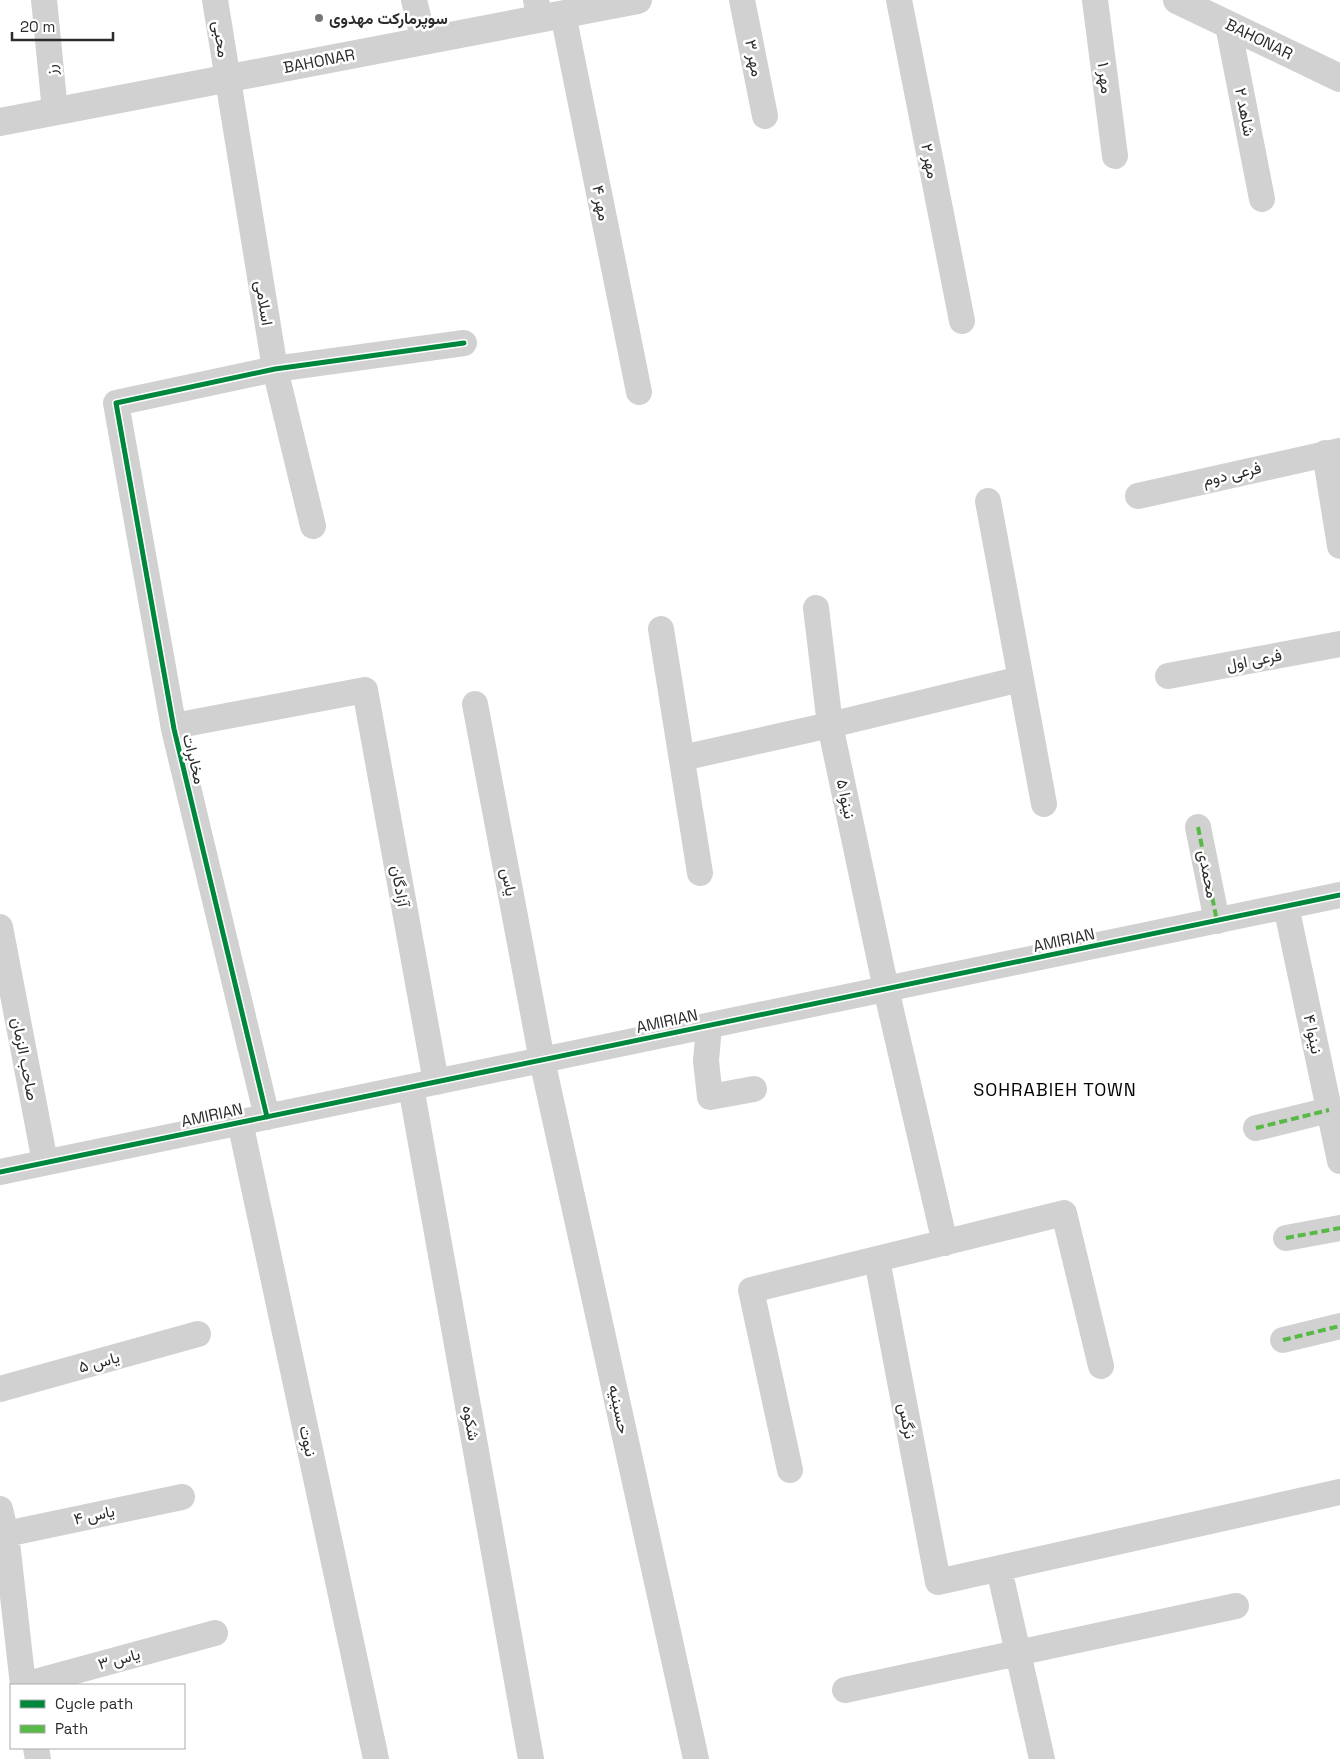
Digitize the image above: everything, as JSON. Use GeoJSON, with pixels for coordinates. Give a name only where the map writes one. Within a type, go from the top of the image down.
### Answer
{"type":"FeatureCollection","features":[{"type":"Feature","properties":{"kind":"street","name":"رز"},"geometry":{"type":"LineString","coordinates":[[44,0],[55,111]]}},
{"type":"Feature","properties":{"kind":"street","name":"محبی"},"geometry":{"type":"LineString","coordinates":[[215,0],[228,78]]}},
{"type":"Feature","properties":{"kind":"street"},"geometry":{"type":"LineString","coordinates":[[414,0],[424,41]]}},
{"type":"Feature","properties":{"kind":"street","name":"BAHONAR"},"geometry":{"type":"LineString","coordinates":[[0,122],[424,41],[546,11],[638,0]]}},
{"type":"Feature","properties":{"kind":"street","name":"مهر ۳"},"geometry":{"type":"LineString","coordinates":[[742,0],[765,116]]}},
{"type":"Feature","properties":{"kind":"street","name":"مهر ۲"},"geometry":{"type":"LineString","coordinates":[[898,0],[962,321]]}},
{"type":"Feature","properties":{"kind":"street","name":"مهر ۱"},"geometry":{"type":"LineString","coordinates":[[1095,0],[1115,156]]}},
{"type":"Feature","properties":{"kind":"street","name":"BAHONAR"},"geometry":{"type":"LineString","coordinates":[[1177,0],[1340,78]]}},
{"type":"Feature","properties":{"kind":"street","name":"مهر ۴"},"geometry":{"type":"LineString","coordinates":[[546,11],[639,392]]}},
{"type":"Feature","properties":{"kind":"street","name":"شاهد ۲"},"geometry":{"type":"LineString","coordinates":[[1228,24],[1262,200]]}},
{"type":"Feature","properties":{"kind":"street","name":"اسلامی"},"geometry":{"type":"LineString","coordinates":[[228,78],[275,369],[313,526]]}},
{"type":"Feature","properties":{"kind":"street"},"geometry":{"type":"LineString","coordinates":[[275,369],[464,343]]}},
{"type":"Feature","properties":{"kind":"street","name":"مخابرات"},"geometry":{"type":"LineString","coordinates":[[268,1117],[174,726],[116,403],[275,369]]}},
{"type":"Feature","properties":{"kind":"street"},"geometry":{"type":"LineString","coordinates":[[1333,452],[1340,546]]}},
{"type":"Feature","properties":{"kind":"street","name":"فرعی دوم"},"geometry":{"type":"LineString","coordinates":[[1138,496],[1333,452]]}},
{"type":"Feature","properties":{"kind":"street"},"geometry":{"type":"LineString","coordinates":[[988,501],[1044,804]]}},
{"type":"Feature","properties":{"kind":"street","name":"نینوا ۵"},"geometry":{"type":"LineString","coordinates":[[816,608],[830,725],[886,989]]}},
{"type":"Feature","properties":{"kind":"street"},"geometry":{"type":"LineString","coordinates":[[662,629],[700,873]]}},
{"type":"Feature","properties":{"kind":"street","name":"فرعی اول"},"geometry":{"type":"LineString","coordinates":[[1168,676],[1340,644]]}},
{"type":"Feature","properties":{"kind":"street"},"geometry":{"type":"LineString","coordinates":[[682,758],[1021,679]]}},
{"type":"Feature","properties":{"kind":"street","name":"آزادگان"},"geometry":{"type":"LineString","coordinates":[[174,726],[364,690],[436,1082]]}},
{"type":"Feature","properties":{"kind":"street","name":"یاس"},"geometry":{"type":"LineString","coordinates":[[475,704],[542,1060]]}},
{"type":"Feature","properties":{"kind":"street","name":"محمدی"},"geometry":{"type":"LineString","coordinates":[[1198,828],[1217,921]]}},
{"type":"Feature","properties":{"kind":"street","name":"AMIRIAN"},"geometry":{"type":"LineString","coordinates":[[0,1172],[1340,895]]}},
{"type":"Feature","properties":{"kind":"street","name":"نینوا ۴"},"geometry":{"type":"LineString","coordinates":[[1286,906],[1340,1161]]}},
{"type":"Feature","properties":{"kind":"street","name":"صاحب الزمان"},"geometry":{"type":"LineString","coordinates":[[0,927],[45,1162]]}},
{"type":"Feature","properties":{"kind":"street"},"geometry":{"type":"LineString","coordinates":[[886,989],[945,1243]]}},
{"type":"Feature","properties":{"kind":"street"},"geometry":{"type":"LineString","coordinates":[[709,1026],[706,1060],[710,1097],[754,1089]]}},
{"type":"Feature","properties":{"kind":"street","name":"حسینیه"},"geometry":{"type":"LineString","coordinates":[[542,1060],[696,1759]]}},
{"type":"Feature","properties":{"kind":"street","name":"شکوه"},"geometry":{"type":"LineString","coordinates":[[411,1087],[531,1759]]}},
{"type":"Feature","properties":{"kind":"street"},"geometry":{"type":"LineString","coordinates":[[1256,1128],[1329,1110]]}},
{"type":"Feature","properties":{"kind":"street","name":"نبوت"},"geometry":{"type":"LineString","coordinates":[[240,1122],[376,1759]]}},
{"type":"Feature","properties":{"kind":"street"},"geometry":{"type":"LineString","coordinates":[[790,1470],[752,1290],[1064,1213],[1101,1366]]}},
{"type":"Feature","properties":{"kind":"street"},"geometry":{"type":"LineString","coordinates":[[1286,1238],[1340,1228]]}},
{"type":"Feature","properties":{"kind":"street","name":"نرگس"},"geometry":{"type":"LineString","coordinates":[[877,1260],[938,1582],[999,1569]]}},
{"type":"Feature","properties":{"kind":"street"},"geometry":{"type":"LineString","coordinates":[[1283,1340],[1340,1326]]}},
{"type":"Feature","properties":{"kind":"street","name":"یاس ۵"},"geometry":{"type":"LineString","coordinates":[[0,1389],[198,1334]]}},
{"type":"Feature","properties":{"kind":"street"},"geometry":{"type":"LineString","coordinates":[[1042,1759],[999,1569],[1340,1492]]}},
{"type":"Feature","properties":{"kind":"street","name":"یاس ۴"},"geometry":{"type":"LineString","coordinates":[[6,1534],[182,1497]]}},
{"type":"Feature","properties":{"kind":"street"},"geometry":{"type":"LineString","coordinates":[[0,1509],[6,1534],[23,1684]]}},
{"type":"Feature","properties":{"kind":"street"},"geometry":{"type":"LineString","coordinates":[[845,1690],[1236,1606]]}},
{"type":"Feature","properties":{"kind":"street","name":"یاس ۳"},"geometry":{"type":"LineString","coordinates":[[27,1684],[214,1633]]}},
{"type":"Feature","properties":{"kind":"marked path"},"geometry":{"type":"LineString","coordinates":[[1198,827],[1217,921]]}},
{"type":"Feature","properties":{"kind":"marked path"},"geometry":{"type":"LineString","coordinates":[[1256,1128],[1329,1110]]}},
{"type":"Feature","properties":{"kind":"marked path"},"geometry":{"type":"LineString","coordinates":[[1286,1238],[1340,1228]]}},
{"type":"Feature","properties":{"kind":"marked path"},"geometry":{"type":"LineString","coordinates":[[1283,1340],[1340,1326]]}},
{"type":"Feature","properties":{"kind":"cycle path"},"geometry":{"type":"LineString","coordinates":[[267,1117],[174,729],[116,403],[275,369],[464,343]]}},
{"type":"Feature","properties":{"kind":"cycle path"},"geometry":{"type":"LineString","coordinates":[[0,1172],[1340,895]]}},
{"type":"Feature","properties":{"kind":"place","name":"سوپرمارکت مهدوی"},"geometry":{"type":"Point","coordinates":[319,18]}},
{"type":"Feature","properties":{"kind":"district","name":"SOHRABIEH TOWN"},"geometry":{"type":"Point","coordinates":[1055,1089]}}]}
